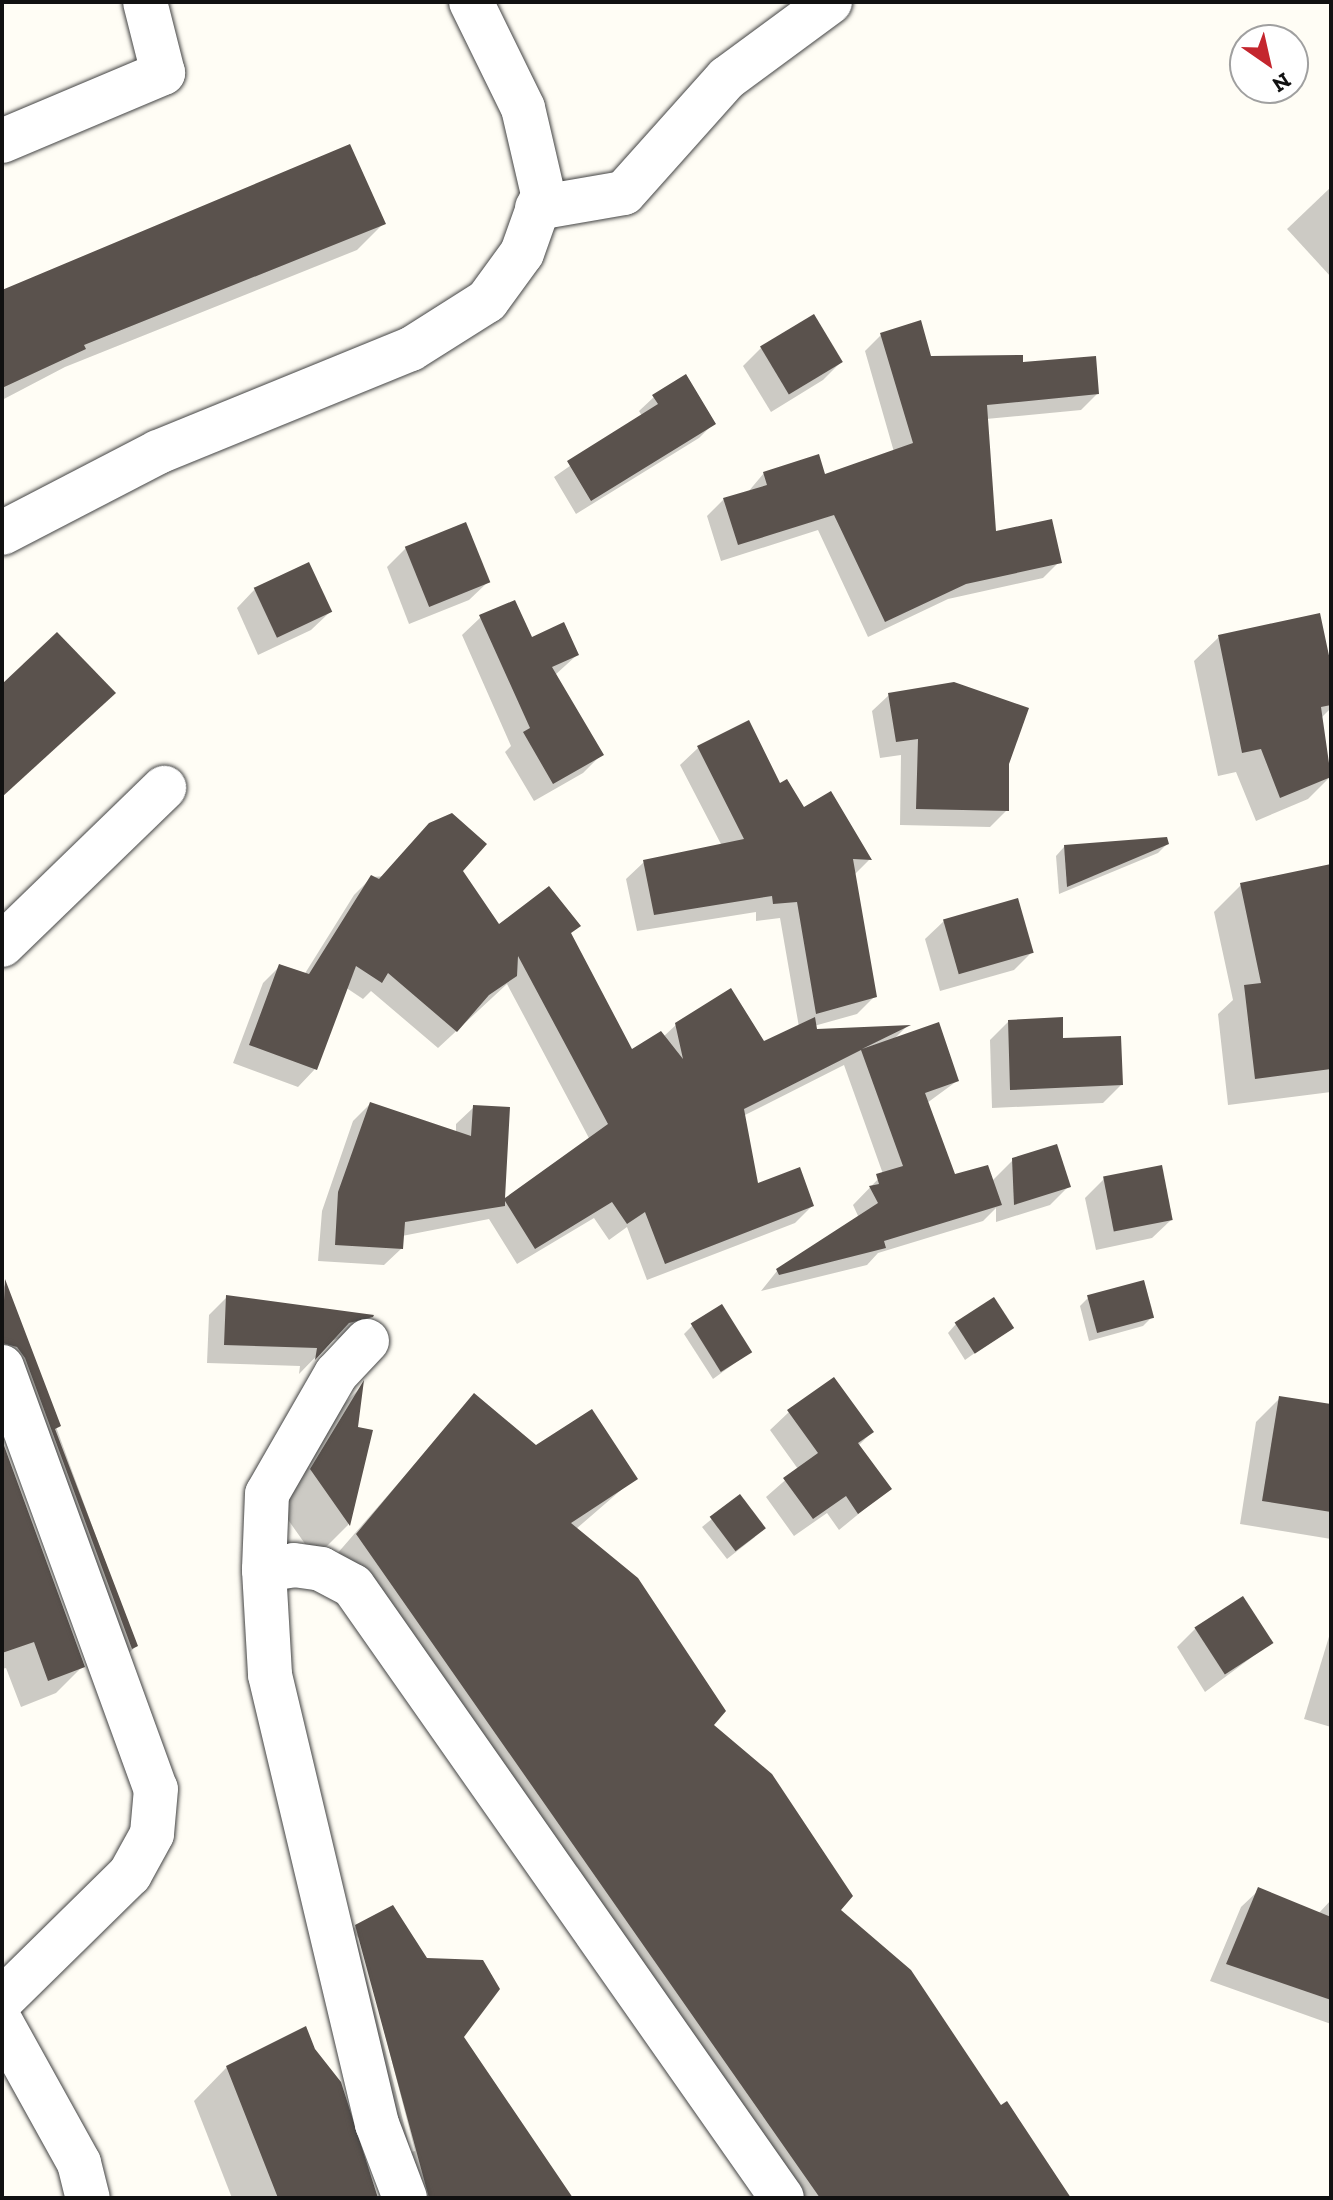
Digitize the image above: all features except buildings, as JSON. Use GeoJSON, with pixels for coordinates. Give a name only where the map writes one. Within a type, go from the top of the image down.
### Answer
{"type":"FeatureCollection","features":[{"type":"Feature","properties":{"kind":"street"},"geometry":{"type":"LineString","coordinates":[[2,141],[163,73],[145,2]]}},
{"type":"Feature","properties":{"kind":"street"},"geometry":{"type":"LineString","coordinates":[[2,533],[158,452],[411,349],[487,301],[522,253],[543,194],[523,108],[481,14],[471,2]]}},
{"type":"Feature","properties":{"kind":"street"},"geometry":{"type":"LineString","coordinates":[[537,208],[624,193],[727,78],[830,2]]}},
{"type":"Feature","properties":{"kind":"street"},"geometry":{"type":"LineString","coordinates":[[2,945],[164,788]]}},
{"type":"Feature","properties":{"kind":"street"},"geometry":{"type":"LineString","coordinates":[[367,1341],[336,1374],[267,1494],[264,1570],[270,1675],[377,2124],[405,2198]]}},
{"type":"Feature","properties":{"kind":"street"},"geometry":{"type":"LineString","coordinates":[[2,1367],[80,1570],[156,1789],[152,1834],[130,1874],[2,2000]]}},
{"type":"Feature","properties":{"kind":"street"},"geometry":{"type":"LineString","coordinates":[[264,1570],[294,1565],[321,1569],[353,1586],[782,2198]]}},
{"type":"Feature","properties":{"kind":"street"},"geometry":{"type":"LineString","coordinates":[[2,2024],[79,2163],[88,2198]]}}]}
